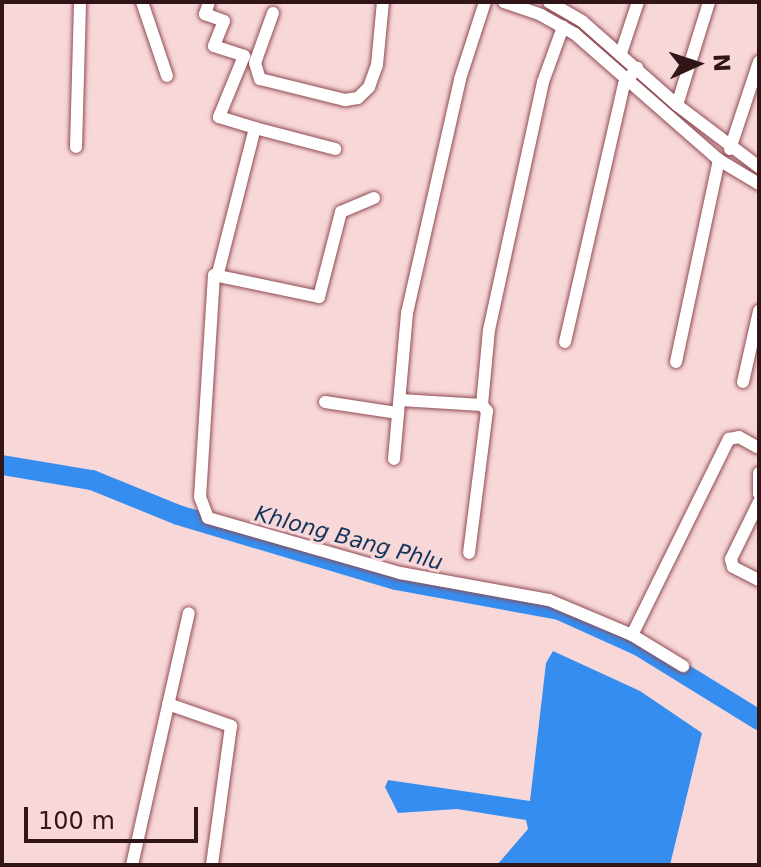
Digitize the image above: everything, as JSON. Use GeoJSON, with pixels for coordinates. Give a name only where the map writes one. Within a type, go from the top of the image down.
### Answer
{"type":"FeatureCollection","features":[{"type":"Feature","properties":{"kind":"street"},"geometry":{"type":"LineString","coordinates":[[76,147],[80,2]]}},
{"type":"Feature","properties":{"kind":"street"},"geometry":{"type":"LineString","coordinates":[[142,2],[167,76]]}},
{"type":"Feature","properties":{"kind":"street"},"geometry":{"type":"LineString","coordinates":[[209,2],[205,14],[224,21],[214,46],[244,56],[219,117],[335,149]]}},
{"type":"Feature","properties":{"kind":"street"},"geometry":{"type":"LineString","coordinates":[[273,13],[255,63],[260,79],[345,100],[358,98],[369,87],[377,65],[383,2]]}},
{"type":"Feature","properties":{"kind":"street"},"geometry":{"type":"LineString","coordinates":[[394,459],[407,313],[460,79],[485,2]]}},
{"type":"Feature","properties":{"kind":"street"},"geometry":{"type":"LineString","coordinates":[[504,2],[563,27],[628,79],[719,160],[759,184]]}},
{"type":"Feature","properties":{"kind":"street"},"geometry":{"type":"LineString","coordinates":[[549,2],[563,6],[730,149],[759,167]]}},
{"type":"Feature","properties":{"kind":"street"},"geometry":{"type":"LineString","coordinates":[[621,53],[638,2]]}},
{"type":"Feature","properties":{"kind":"street"},"geometry":{"type":"LineString","coordinates":[[677,105],[709,2]]}},
{"type":"Feature","properties":{"kind":"street"},"geometry":{"type":"LineString","coordinates":[[469,553],[488,420],[482,405],[489,330],[543,82],[563,27]]}},
{"type":"Feature","properties":{"kind":"street"},"geometry":{"type":"LineString","coordinates":[[730,149],[759,62]]}},
{"type":"Feature","properties":{"kind":"street"},"geometry":{"type":"LineString","coordinates":[[565,342],[628,79],[637,68]]}},
{"type":"Feature","properties":{"kind":"street"},"geometry":{"type":"LineString","coordinates":[[255,128],[218,273],[209,296],[200,482],[208,518],[400,573],[549,600],[632,635],[683,666]]}},
{"type":"Feature","properties":{"kind":"street"},"geometry":{"type":"LineString","coordinates":[[676,362],[719,160]]}},
{"type":"Feature","properties":{"kind":"street"},"geometry":{"type":"LineString","coordinates":[[218,273],[319,297],[341,212],[374,198]]}},
{"type":"Feature","properties":{"kind":"street"},"geometry":{"type":"LineString","coordinates":[[743,382],[759,311]]}},
{"type":"Feature","properties":{"kind":"street"},"geometry":{"type":"LineString","coordinates":[[325,402],[399,407],[482,405]]}},
{"type":"Feature","properties":{"kind":"street"},"geometry":{"type":"LineString","coordinates":[[632,635],[729,439],[739,437],[757,447]]}},
{"type":"Feature","properties":{"kind":"street"},"geometry":{"type":"LineString","coordinates":[[759,473],[759,494]]}},
{"type":"Feature","properties":{"kind":"street"},"geometry":{"type":"LineString","coordinates":[[759,502],[731,559],[733,567],[759,580]]}},
{"type":"Feature","properties":{"kind":"street"},"geometry":{"type":"LineString","coordinates":[[132,865],[189,613]]}},
{"type":"Feature","properties":{"kind":"street"},"geometry":{"type":"LineString","coordinates":[[168,704],[231,726],[212,865]]}},
{"type":"Feature","properties":{"kind":"water"},"geometry":{"type":"Polygon","coordinates":[[[553,651],[640,691],[702,733],[670,865],[497,865],[528,829],[526,820],[457,809],[398,813],[385,787],[388,780],[530,801],[546,663],[553,651]]]}},
{"type":"Feature","properties":{"kind":"waterway","name":"Khlong Bang Phlu"},"geometry":{"type":"LineString","coordinates":[[2,465],[92,480],[178,515],[396,580],[559,610],[639,646],[759,720]]}}]}
